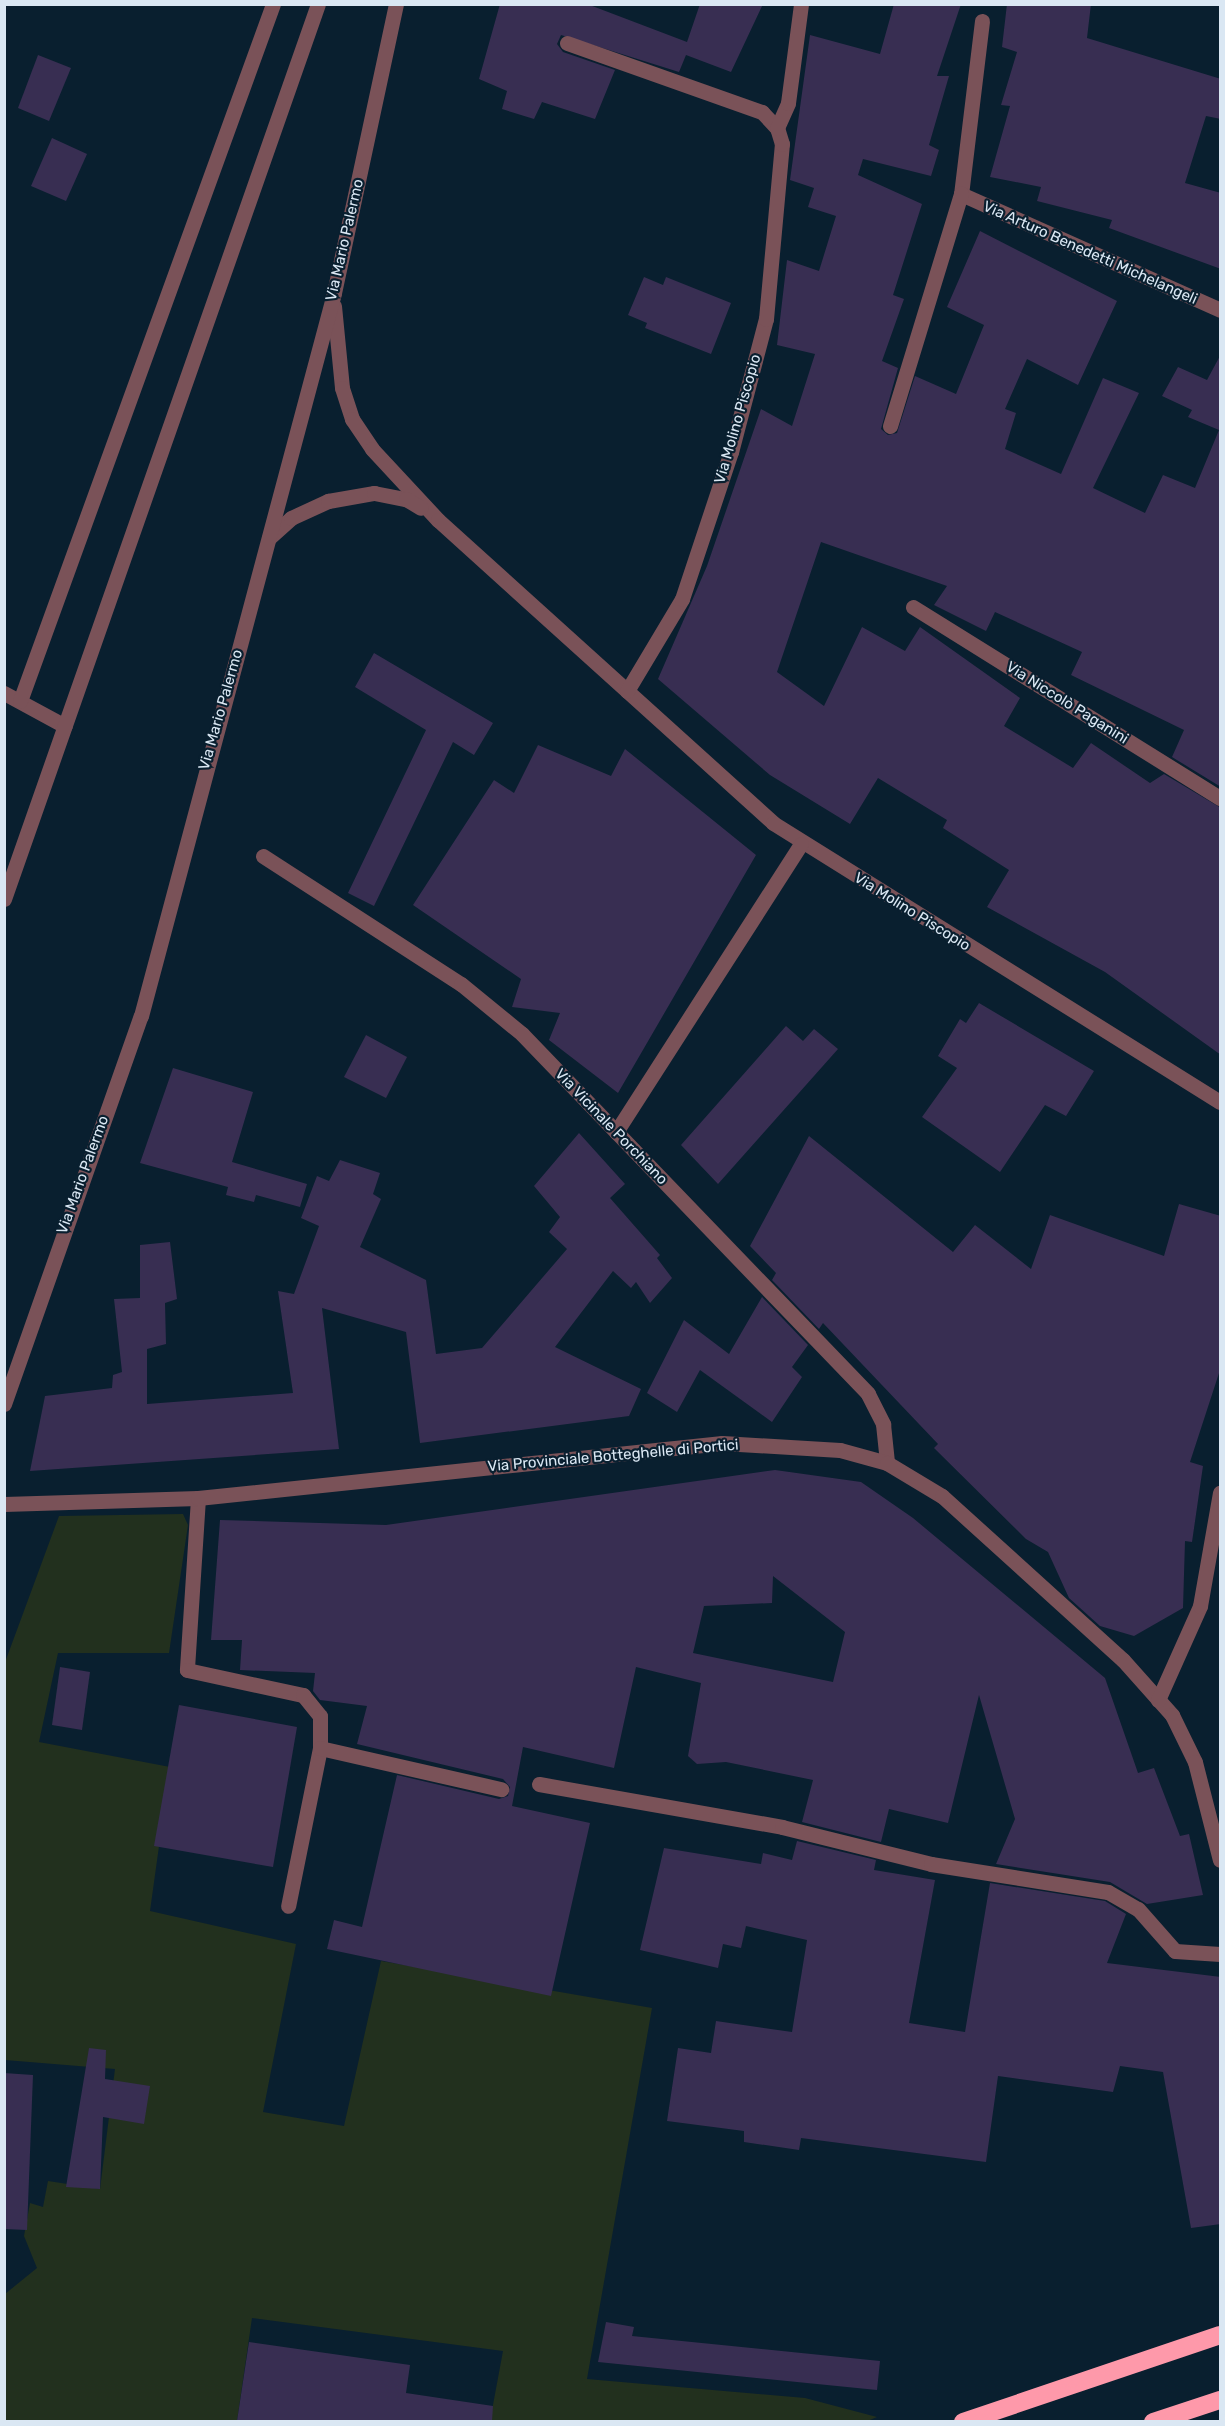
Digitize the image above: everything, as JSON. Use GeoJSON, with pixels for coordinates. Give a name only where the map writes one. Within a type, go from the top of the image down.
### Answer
{"type":"FeatureCollection","features":[{"type":"Feature","properties":{"kind":"highway"},"geometry":{"type":"LineString","coordinates":[[963,2421],[1221,2336]]}},
{"type":"Feature","properties":{"kind":"highway"},"geometry":{"type":"LineString","coordinates":[[1153,2421],[1221,2400]]}},
{"type":"Feature","properties":{"kind":"street"},"geometry":{"type":"LineString","coordinates":[[20,701],[273,4]]}},
{"type":"Feature","properties":{"kind":"street"},"geometry":{"type":"LineString","coordinates":[[4,898],[318,4]]}},
{"type":"Feature","properties":{"kind":"street","name":"Via Mario Palermo"},"geometry":{"type":"LineString","coordinates":[[4,1404],[141,1016],[334,292],[396,4]]}},
{"type":"Feature","properties":{"kind":"street","name":"Via Molino Piscopio"},"geometry":{"type":"LineString","coordinates":[[627,691],[682,598],[734,441],[766,319],[782,144],[777,128],[788,103],[801,4]]}},
{"type":"Feature","properties":{"kind":"street"},"geometry":{"type":"LineString","coordinates":[[890,426],[961,194],[982,21]]}},
{"type":"Feature","properties":{"kind":"street"},"geometry":{"type":"LineString","coordinates":[[567,43],[762,112],[777,128]]}},
{"type":"Feature","properties":{"kind":"street","name":"Via Arturo Benedetti Michelangeli"},"geometry":{"type":"LineString","coordinates":[[961,194],[1221,310]]}},
{"type":"Feature","properties":{"kind":"street","name":"Via Molino Piscopio"},"geometry":{"type":"LineString","coordinates":[[334,292],[336,351],[352,419],[372,449],[438,520],[801,844],[1221,1102]]}},
{"type":"Feature","properties":{"kind":"street","name":"Via Molino Piscopio"},"geometry":{"type":"LineString","coordinates":[[269,538],[291,518],[328,501],[374,493],[406,499],[438,520]]}},
{"type":"Feature","properties":{"kind":"street","name":"Via Niccolò Paganini"},"geometry":{"type":"LineString","coordinates":[[913,607],[1221,798]]}},
{"type":"Feature","properties":{"kind":"street"},"geometry":{"type":"LineString","coordinates":[[4,693],[65,726]]}},
{"type":"Feature","properties":{"kind":"street"},"geometry":{"type":"LineString","coordinates":[[616,1132],[801,844]]}},
{"type":"Feature","properties":{"kind":"street","name":"Via Vicinale Porchiano"},"geometry":{"type":"LineString","coordinates":[[263,856],[494,1009],[616,1132],[868,1394],[883,1424],[887,1463]]}},
{"type":"Feature","properties":{"kind":"street","name":"Via Provinciale Botteghelle di Portici"},"geometry":{"type":"LineString","coordinates":[[4,1504],[198,1498],[722,1443],[840,1450],[887,1463],[942,1496],[1123,1660],[1158,1700],[1186,1737],[1221,1860]]}},
{"type":"Feature","properties":{"kind":"street"},"geometry":{"type":"LineString","coordinates":[[1158,1700],[1200,1606],[1221,1493]]}},
{"type":"Feature","properties":{"kind":"street"},"geometry":{"type":"LineString","coordinates":[[198,1498],[184,1665],[190,1672],[303,1695],[320,1716],[320,1748],[288,1906]]}},
{"type":"Feature","properties":{"kind":"street"},"geometry":{"type":"LineString","coordinates":[[320,1748],[501,1789]]}},
{"type":"Feature","properties":{"kind":"street"},"geometry":{"type":"LineString","coordinates":[[539,1784],[782,1827],[931,1864],[1107,1892],[1138,1909],[1175,1951],[1221,1954]]}},
{"type":"Feature","properties":{"kind":"green space"},"geometry":{"type":"Polygon","coordinates":[[[183,1514],[188,1525],[169,1653],[58,1653],[39,1742],[170,1767],[150,1911],[296,1944],[263,2112],[344,2126],[381,1961],[652,2008],[587,2379],[805,2398],[877,2417],[865,2422],[490,2421],[503,2351],[252,2318],[237,2421],[5,2421],[5,2294],[37,2268],[24,2236],[30,2203],[43,2207],[48,2181],[100,2189],[115,2069],[5,2060],[4,1665],[59,1516],[183,1514]]]}},
{"type":"Feature","properties":{"kind":"building"},"geometry":{"type":"Polygon","coordinates":[[[500,4],[587,4],[687,42],[700,4],[763,4],[731,72],[686,55],[679,72],[561,35],[557,44],[563,52],[615,70],[595,119],[542,102],[534,119],[502,109],[507,91],[479,79],[500,4]]]}},
{"type":"Feature","properties":{"kind":"building"},"geometry":{"type":"Polygon","coordinates":[[[894,4],[961,4],[937,76],[949,76],[929,145],[939,150],[931,176],[863,159],[858,175],[922,204],[893,295],[904,299],[882,361],[898,368],[881,429],[888,435],[897,433],[915,376],[956,394],[984,325],[947,307],[980,231],[1117,301],[1078,385],[1027,359],[1005,409],[1016,413],[1005,449],[1061,474],[1103,378],[1139,393],[1093,488],[1145,513],[1163,475],[1195,488],[1219,430],[1188,417],[1192,410],[1162,396],[1178,367],[1207,380],[1221,354],[1221,787],[1172,757],[1184,730],[1071,675],[1082,652],[995,612],[986,631],[934,605],[947,586],[821,542],[777,672],[824,706],[862,627],[905,651],[920,627],[1020,698],[1004,726],[1073,768],[1091,743],[1150,783],[1164,774],[1221,808],[1221,1055],[1105,972],[987,907],[1009,870],[943,828],[947,820],[878,778],[850,824],[770,775],[658,679],[707,566],[761,409],[792,426],[815,354],[777,345],[787,260],[819,271],[836,216],[808,207],[814,188],[790,180],[810,35],[880,54],[894,4]]]}},
{"type":"Feature","properties":{"kind":"building"},"geometry":{"type":"Polygon","coordinates":[[[1007,4],[1091,4],[1087,38],[1221,79],[1221,119],[1206,116],[1185,183],[1221,193],[1221,269],[1109,228],[1112,220],[1037,201],[1041,187],[990,177],[1010,106],[1001,105],[1017,52],[1002,47],[1007,4]]]}},
{"type":"Feature","properties":{"kind":"building"},"geometry":{"type":"Polygon","coordinates":[[[38,55],[71,68],[49,121],[18,108],[38,55]]]}},
{"type":"Feature","properties":{"kind":"building"},"geometry":{"type":"Polygon","coordinates":[[[52,138],[87,154],[66,201],[31,186],[52,138]]]}},
{"type":"Feature","properties":{"kind":"building"},"geometry":{"type":"Polygon","coordinates":[[[644,277],[663,285],[666,277],[731,303],[711,354],[645,328],[647,323],[628,315],[644,277]]]}},
{"type":"Feature","properties":{"kind":"building"},"geometry":{"type":"Polygon","coordinates":[[[374,653],[493,723],[474,755],[453,742],[374,906],[348,893],[426,730],[355,687],[374,653]]]}},
{"type":"Feature","properties":{"kind":"building"},"geometry":{"type":"Polygon","coordinates":[[[538,745],[611,776],[625,749],[756,855],[618,1093],[549,1040],[560,1013],[512,1007],[521,979],[413,905],[494,780],[514,793],[538,745]]]}},
{"type":"Feature","properties":{"kind":"building"},"geometry":{"type":"Polygon","coordinates":[[[979,1003],[1094,1071],[1066,1116],[1045,1105],[1000,1172],[922,1117],[957,1068],[938,1056],[960,1019],[966,1023],[979,1003]]]}},
{"type":"Feature","properties":{"kind":"building"},"geometry":{"type":"Polygon","coordinates":[[[786,1026],[803,1041],[814,1029],[838,1049],[718,1184],[681,1145],[786,1026]]]}},
{"type":"Feature","properties":{"kind":"building"},"geometry":{"type":"Polygon","coordinates":[[[366,1035],[407,1057],[386,1098],[344,1077],[366,1035]]]}},
{"type":"Feature","properties":{"kind":"building"},"geometry":{"type":"Polygon","coordinates":[[[173,1068],[253,1092],[232,1162],[307,1184],[300,1207],[256,1195],[254,1202],[226,1195],[228,1187],[140,1163],[173,1068]]]}},
{"type":"Feature","properties":{"kind":"building"},"geometry":{"type":"Polygon","coordinates":[[[579,1133],[625,1184],[610,1198],[660,1255],[657,1258],[672,1278],[650,1303],[636,1282],[631,1288],[613,1271],[555,1347],[641,1389],[629,1416],[420,1443],[406,1332],[322,1308],[339,1449],[30,1471],[45,1396],[112,1388],[113,1375],[122,1372],[114,1299],[140,1298],[140,1245],[170,1242],[177,1299],[165,1303],[166,1344],[147,1349],[147,1404],[293,1393],[278,1291],[294,1294],[319,1226],[301,1218],[317,1176],[329,1181],[340,1160],[380,1173],[373,1194],[381,1199],[360,1247],[426,1280],[436,1354],[482,1348],[567,1249],[549,1232],[560,1217],[534,1186],[579,1133]]]}},
{"type":"Feature","properties":{"kind":"building"},"geometry":{"type":"Polygon","coordinates":[[[809,1136],[953,1252],[975,1225],[1031,1269],[1050,1215],[1164,1256],[1179,1204],[1221,1216],[1221,1367],[1190,1462],[1203,1466],[1192,1542],[1185,1541],[1183,1608],[1134,1636],[1100,1626],[1069,1598],[1048,1552],[1026,1539],[934,1448],[938,1444],[823,1323],[819,1329],[772,1280],[776,1273],[750,1246],[809,1136]]]}},
{"type":"Feature","properties":{"kind":"building"},"geometry":{"type":"Polygon","coordinates":[[[762,1297],[808,1345],[792,1367],[802,1377],[772,1422],[700,1370],[677,1412],[647,1393],[684,1320],[729,1354],[762,1297]]]}},
{"type":"Feature","properties":{"kind":"building"},"geometry":{"type":"Polygon","coordinates":[[[775,1470],[861,1482],[913,1518],[1105,1678],[1138,1773],[1154,1768],[1180,1836],[1189,1834],[1203,1895],[1147,1904],[1110,1882],[996,1864],[1015,1819],[979,1695],[948,1823],[889,1809],[881,1842],[802,1822],[813,1780],[726,1762],[697,1764],[688,1756],[701,1683],[636,1667],[614,1768],[523,1747],[512,1806],[590,1823],[551,1996],[327,1949],[334,1920],[362,1927],[397,1775],[499,1799],[508,1796],[510,1787],[503,1779],[357,1744],[367,1706],[320,1700],[313,1691],[315,1673],[240,1670],[242,1640],[211,1640],[220,1520],[386,1525],[775,1470]],[[773,1576],[772,1603],[704,1606],[693,1653],[833,1682],[845,1632],[773,1576]]]}},
{"type":"Feature","properties":{"kind":"building"},"geometry":{"type":"Polygon","coordinates":[[[60,1667],[90,1672],[82,1730],[52,1725],[60,1667]]]}},
{"type":"Feature","properties":{"kind":"building"},"geometry":{"type":"Polygon","coordinates":[[[179,1705],[297,1727],[273,1867],[154,1846],[179,1705]]]}},
{"type":"Feature","properties":{"kind":"building"},"geometry":{"type":"Polygon","coordinates":[[[797,1841],[876,1860],[874,1870],[935,1880],[909,2023],[965,2032],[990,1883],[1105,1901],[1126,1914],[1107,1963],[1221,1977],[1221,2224],[1191,2228],[1163,2072],[1120,2066],[1113,2092],[998,2076],[986,2162],[801,2138],[799,2150],[744,2142],[744,2131],[667,2121],[678,2048],[711,2053],[716,2021],[792,2032],[807,1940],[746,1926],[741,1948],[723,1944],[718,1968],[640,1950],[664,1848],[761,1864],[763,1853],[792,1860],[797,1841]]]}},
{"type":"Feature","properties":{"kind":"building"},"geometry":{"type":"Polygon","coordinates":[[[89,2048],[106,2050],[105,2079],[150,2086],[144,2124],[103,2117],[100,2189],[66,2187],[89,2048]]]}},
{"type":"Feature","properties":{"kind":"building"},"geometry":{"type":"Polygon","coordinates":[[[4,2073],[33,2075],[27,2230],[4,2229],[4,2073]]]}},
{"type":"Feature","properties":{"kind":"building"},"geometry":{"type":"Polygon","coordinates":[[[606,2322],[634,2327],[632,2336],[880,2361],[877,2390],[598,2362],[606,2322]]]}},
{"type":"Feature","properties":{"kind":"building"},"geometry":{"type":"Polygon","coordinates":[[[249,2342],[410,2365],[406,2393],[493,2406],[492,2421],[237,2421],[249,2342]]]}}]}
